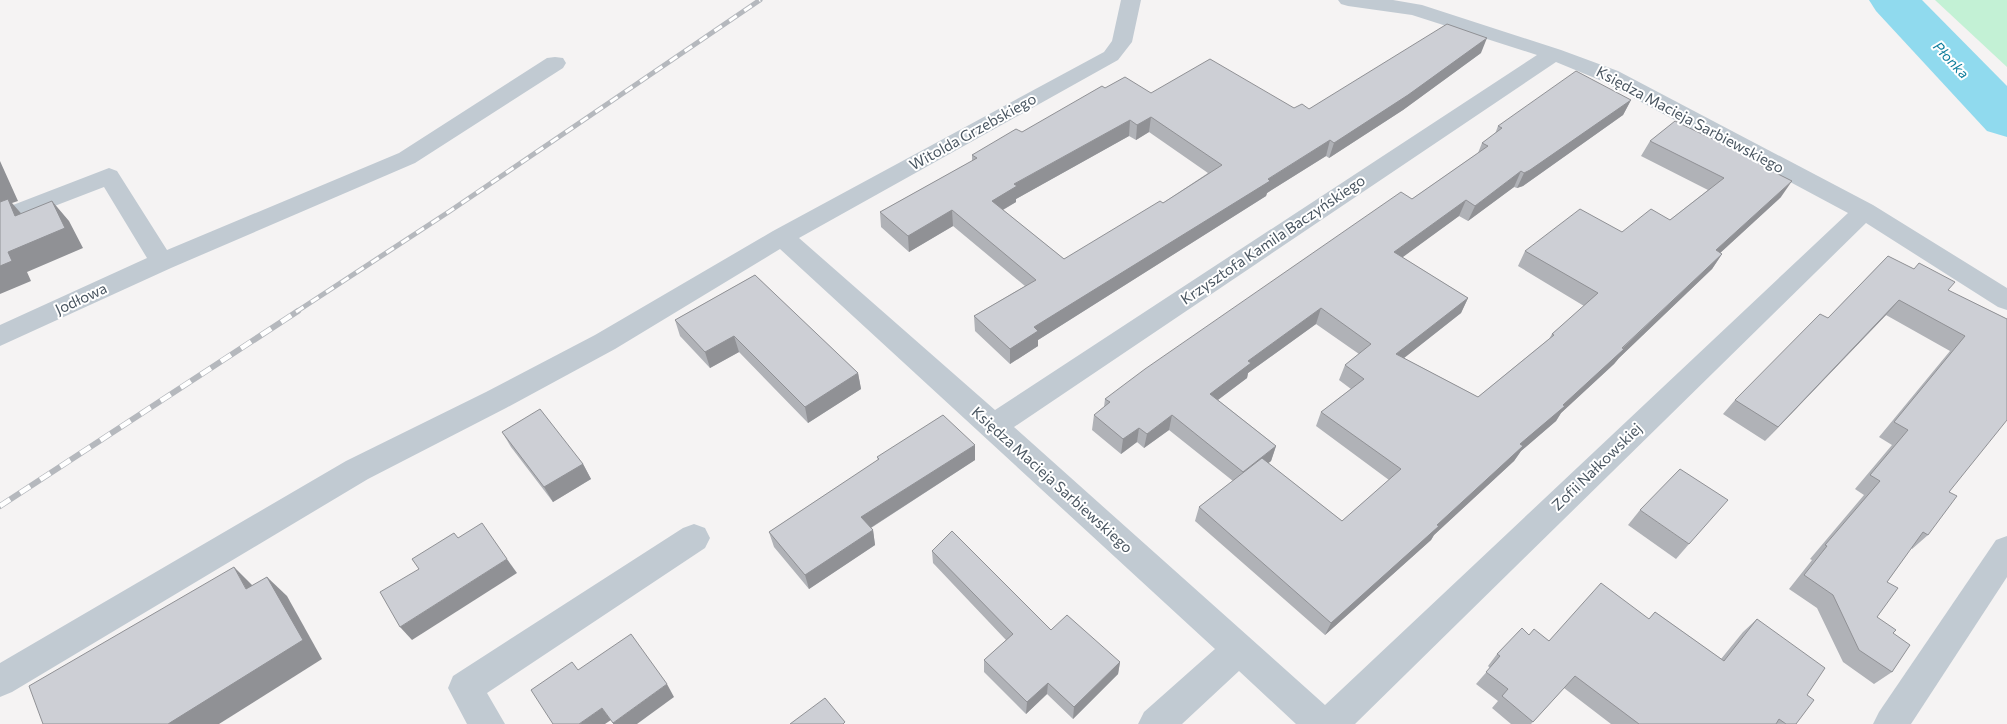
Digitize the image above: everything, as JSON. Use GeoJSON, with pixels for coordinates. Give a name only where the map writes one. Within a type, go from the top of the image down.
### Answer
{"type":"FeatureCollection","features":[{"type":"Feature","properties":{"kind":"street","name":"Witolda Grzebskiego"},"geometry":{"type":"LineString","coordinates":[[0,681],[357,470],[496,400],[605,342],[782,237],[1112,56],[1122,42],[1131,0]]}},
{"type":"Feature","properties":{"kind":"street","name":"Księdza Macieja Sarbiewskiego"},"geometry":{"type":"LineString","coordinates":[[1348,0],[1414,9],[1554,54],[1610,76],[1864,211],[2007,300]]}},
{"type":"Feature","properties":{"kind":"street","name":"Krzysztofa Kamila Baczyńskiego"},"geometry":{"type":"LineString","coordinates":[[993,426],[1554,54]]}},
{"type":"Feature","properties":{"kind":"street","name":"Jodłowa"},"geometry":{"type":"LineString","coordinates":[[0,336],[162,262],[407,158],[555,63]]}},
{"type":"Feature","properties":{"kind":"street"},"geometry":{"type":"LineString","coordinates":[[0,220],[109,176],[162,262]]}},
{"type":"Feature","properties":{"kind":"street","name":"Zofii Nałkowskiej"},"geometry":{"type":"LineString","coordinates":[[1330,724],[1864,211]]}},
{"type":"Feature","properties":{"kind":"street","name":"Księdza Macieja Sarbiewskiego"},"geometry":{"type":"LineString","coordinates":[[782,237],[1321,724]]}},
{"type":"Feature","properties":{"kind":"street"},"geometry":{"type":"LineString","coordinates":[[487,724],[464,688],[694,538]]}},
{"type":"Feature","properties":{"kind":"street"},"geometry":{"type":"LineString","coordinates":[[1891,724],[2007,550]]}},
{"type":"Feature","properties":{"kind":"street"},"geometry":{"type":"LineString","coordinates":[[1156,724],[1238,650]]}},
{"type":"Feature","properties":{"kind":"green space"},"geometry":{"type":"Polygon","coordinates":[[[1935,0],[2007,0],[2007,67],[1935,0]]]}},
{"type":"Feature","properties":{"kind":"building"},"geometry":{"type":"Polygon","coordinates":[[[1447,24],[1487,38],[1408,95],[1334,143],[1330,140],[1268,179],[1270,181],[1034,327],[1038,331],[1010,349],[974,316],[1036,280],[952,210],[908,236],[880,212],[977,158],[972,155],[1016,129],[1022,132],[1102,86],[1105,88],[1125,77],[1151,93],[1210,59],[1294,108],[1302,104],[1309,109],[1447,24]],[[1151,117],[1137,125],[1130,120],[1014,184],[1017,186],[992,201],[1064,259],[1160,201],[1163,203],[1222,165],[1151,117]]]}},
{"type":"Feature","properties":{"kind":"building"},"geometry":{"type":"Polygon","coordinates":[[[1576,71],[1631,100],[1530,170],[1524,173],[1521,171],[1475,206],[1466,200],[1394,252],[1468,298],[1396,354],[1478,397],[1554,335],[1552,334],[1598,293],[1525,251],[1580,209],[1622,232],[1651,209],[1670,220],[1724,178],[1650,141],[1675,121],[1762,163],[1760,165],[1792,181],[1716,250],[1722,254],[1563,405],[1565,406],[1520,444],[1523,446],[1437,525],[1439,526],[1331,623],[1199,507],[1262,458],[1342,521],[1401,469],[1321,412],[1364,379],[1345,365],[1371,344],[1321,308],[1248,361],[1251,363],[1210,394],[1276,446],[1243,472],[1172,415],[1147,434],[1139,428],[1123,439],[1094,415],[1110,402],[1105,399],[1145,369],[1401,192],[1412,199],[1488,146],[1482,143],[1502,128],[1498,126],[1576,71]]]}},
{"type":"Feature","properties":{"kind":"building"},"geometry":{"type":"Polygon","coordinates":[[[8,199],[15,216],[52,201],[65,228],[8,252],[12,261],[0,266],[0,202],[8,199]]]}},
{"type":"Feature","properties":{"kind":"building"},"geometry":{"type":"Polygon","coordinates":[[[1888,256],[1914,269],[1919,263],[1955,282],[1948,290],[2007,319],[2007,420],[1949,492],[1957,496],[1928,535],[1923,532],[1887,582],[1898,588],[1877,617],[1896,630],[1893,633],[1910,645],[1892,672],[1859,650],[1833,595],[1804,575],[1827,546],[1825,545],[1880,481],[1870,475],[1908,430],[1894,422],[1965,336],[1899,300],[1778,427],[1735,400],[1820,314],[1828,318],[1888,256]]]}},
{"type":"Feature","properties":{"kind":"building"},"geometry":{"type":"Polygon","coordinates":[[[755,275],[858,373],[805,407],[734,336],[705,352],[675,320],[755,275]]]}},
{"type":"Feature","properties":{"kind":"building"},"geometry":{"type":"Polygon","coordinates":[[[540,409],[583,464],[544,487],[502,432],[540,409]]]}},
{"type":"Feature","properties":{"kind":"building"},"geometry":{"type":"Polygon","coordinates":[[[943,415],[975,445],[861,517],[873,530],[805,575],[769,532],[879,459],[877,457],[943,415]]]}},
{"type":"Feature","properties":{"kind":"building"},"geometry":{"type":"Polygon","coordinates":[[[1680,469],[1728,500],[1689,544],[1640,510],[1680,469]]]}},
{"type":"Feature","properties":{"kind":"building"},"geometry":{"type":"Polygon","coordinates":[[[482,523],[507,559],[400,627],[380,592],[419,569],[412,559],[454,533],[458,538],[482,523]]]}},
{"type":"Feature","properties":{"kind":"building"},"geometry":{"type":"Polygon","coordinates":[[[952,531],[1051,630],[1067,615],[1120,662],[1074,707],[1048,683],[1027,702],[984,660],[1013,634],[932,551],[952,531]]]}},
{"type":"Feature","properties":{"kind":"building"},"geometry":{"type":"Polygon","coordinates":[[[234,567],[246,589],[267,577],[303,640],[168,724],[43,724],[29,686],[234,567]]]}},
{"type":"Feature","properties":{"kind":"building"},"geometry":{"type":"Polygon","coordinates":[[[1601,583],[1649,619],[1655,612],[1724,661],[1757,619],[1825,668],[1807,695],[1814,700],[1796,724],[1786,724],[1779,719],[1776,724],[1639,724],[1575,676],[1533,722],[1502,696],[1508,689],[1486,672],[1500,656],[1497,654],[1522,628],[1529,635],[1534,629],[1549,641],[1601,583]]]}},
{"type":"Feature","properties":{"kind":"building"},"geometry":{"type":"Polygon","coordinates":[[[631,634],[667,684],[613,723],[602,708],[579,724],[553,724],[531,690],[572,662],[578,670],[631,634]]]}},
{"type":"Feature","properties":{"kind":"building"},"geometry":{"type":"Polygon","coordinates":[[[825,698],[845,722],[843,724],[790,724],[825,698]]]}},
{"type":"Feature","properties":{"kind":"waterway","name":"Płonka"},"geometry":{"type":"LineString","coordinates":[[1894,0],[2007,119]]}},
{"type":"Feature","properties":{"kind":"railway"},"geometry":{"type":"LineString","coordinates":[[296,312],[450,211],[760,0]]}},
{"type":"Feature","properties":{"kind":"railway"},"geometry":{"type":"LineString","coordinates":[[0,506],[298,311]]}}]}
